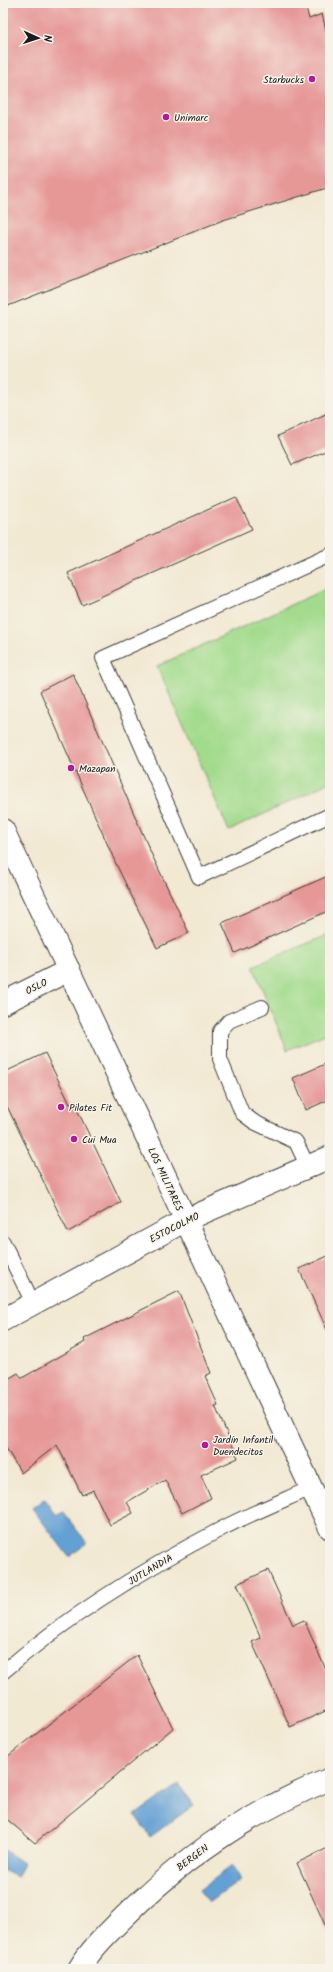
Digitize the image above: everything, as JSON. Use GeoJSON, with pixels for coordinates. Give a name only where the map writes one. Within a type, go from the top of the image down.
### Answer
{"type":"FeatureCollection","features":[{"type":"Feature","properties":{"kind":"main road","name":"LOS MILITARES"},"geometry":{"type":"LineString","coordinates":[[3,830],[330,1528]]}},
{"type":"Feature","properties":{"kind":"main road","name":"OSLO"},"geometry":{"type":"LineString","coordinates":[[3,1003],[68,970]]}},
{"type":"Feature","properties":{"kind":"main road","name":"ESTOCOLMO"},"geometry":{"type":"LineString","coordinates":[[3,1320],[186,1220],[330,1157]]}},
{"type":"Feature","properties":{"kind":"main road","name":"BERGEN"},"geometry":{"type":"LineString","coordinates":[[79,1969],[120,1920],[150,1890],[189,1858],[230,1830],[266,1809],[330,1779]]}},
{"type":"Feature","properties":{"kind":"lane"},"geometry":{"type":"LineString","coordinates":[[330,555],[103,658],[199,877],[330,815]]}},
{"type":"Feature","properties":{"kind":"lane"},"geometry":{"type":"LineString","coordinates":[[262,1007],[229,1021],[220,1031],[220,1059],[242,1113],[254,1122],[296,1142],[308,1167]]}},
{"type":"Feature","properties":{"kind":"lane"},"geometry":{"type":"LineString","coordinates":[[3,1242],[33,1303]]}},
{"type":"Feature","properties":{"kind":"lane","name":"JUTLANDIA"},"geometry":{"type":"LineString","coordinates":[[3,1672],[58,1629],[112,1592],[167,1558],[224,1528],[311,1488]]}},
{"type":"Feature","properties":{"kind":"green space"},"geometry":{"type":"Polygon","coordinates":[[[330,587],[330,782],[229,831],[157,666],[330,587]]]}},
{"type":"Feature","properties":{"kind":"green space"},"geometry":{"type":"Polygon","coordinates":[[[330,934],[330,1032],[287,1050],[253,966],[330,934]]]}},
{"type":"Feature","properties":{"kind":"water"},"geometry":{"type":"Polygon","coordinates":[[[44,1499],[57,1516],[63,1512],[87,1543],[69,1557],[32,1508],[44,1499]]]}},
{"type":"Feature","properties":{"kind":"water"},"geometry":{"type":"Polygon","coordinates":[[[179,1784],[194,1805],[150,1837],[135,1815],[179,1784]]]}},
{"type":"Feature","properties":{"kind":"water"},"geometry":{"type":"Polygon","coordinates":[[[3,1849],[24,1864],[17,1877],[3,1870],[3,1849]]]}},
{"type":"Feature","properties":{"kind":"water"},"geometry":{"type":"Polygon","coordinates":[[[232,1866],[242,1879],[209,1903],[199,1890],[232,1866]]]}},
{"type":"Feature","properties":{"kind":"building","name":"Unimarc"},"geometry":{"type":"Polygon","coordinates":[[[3,3],[305,3],[309,19],[322,14],[330,47],[330,187],[223,220],[3,308],[3,3]]]}},
{"type":"Feature","properties":{"kind":"building"},"geometry":{"type":"Polygon","coordinates":[[[330,412],[330,449],[292,465],[278,436],[330,412]]]}},
{"type":"Feature","properties":{"kind":"building"},"geometry":{"type":"Polygon","coordinates":[[[236,497],[252,529],[82,605],[68,573],[236,497]]]}},
{"type":"Feature","properties":{"kind":"building"},"geometry":{"type":"Polygon","coordinates":[[[73,674],[151,853],[189,933],[157,948],[117,866],[40,691],[73,674]]]}},
{"type":"Feature","properties":{"kind":"building"},"geometry":{"type":"Polygon","coordinates":[[[330,875],[330,910],[235,953],[222,923],[330,875]]]}},
{"type":"Feature","properties":{"kind":"building"},"geometry":{"type":"Polygon","coordinates":[[[45,1053],[70,1104],[74,1103],[121,1202],[68,1232],[3,1098],[3,1073],[45,1053]]]}},
{"type":"Feature","properties":{"kind":"building"},"geometry":{"type":"Polygon","coordinates":[[[330,1062],[330,1099],[306,1110],[293,1078],[330,1062]]]}},
{"type":"Feature","properties":{"kind":"building"},"geometry":{"type":"Polygon","coordinates":[[[330,1255],[330,1336],[299,1269],[330,1255]]]}},
{"type":"Feature","properties":{"kind":"building"},"geometry":{"type":"Polygon","coordinates":[[[179,1291],[211,1373],[205,1376],[218,1405],[215,1406],[238,1458],[201,1475],[211,1498],[182,1513],[165,1480],[127,1502],[133,1513],[110,1525],[93,1490],[82,1495],[57,1445],[21,1473],[3,1443],[3,1382],[18,1373],[22,1378],[85,1342],[84,1339],[179,1291]]]}},
{"type":"Feature","properties":{"kind":"building"},"geometry":{"type":"Polygon","coordinates":[[[268,1570],[293,1625],[304,1620],[330,1679],[330,1709],[290,1727],[252,1642],[261,1638],[237,1584],[268,1570]]]}},
{"type":"Feature","properties":{"kind":"building"},"geometry":{"type":"Polygon","coordinates":[[[137,1655],[173,1728],[35,1843],[3,1816],[3,1760],[137,1655]]]}},
{"type":"Feature","properties":{"kind":"building"},"geometry":{"type":"Polygon","coordinates":[[[330,1847],[330,1936],[297,1863],[330,1847]]]}},
{"type":"Feature","properties":{"kind":"place","name":"Starbucks"},"geometry":{"type":"Point","coordinates":[312,79]}},
{"type":"Feature","properties":{"kind":"place","name":"Unimarc"},"geometry":{"type":"Point","coordinates":[166,117]}},
{"type":"Feature","properties":{"kind":"place","name":"Mazapan"},"geometry":{"type":"Point","coordinates":[71,768]}},
{"type":"Feature","properties":{"kind":"place","name":"Pilates Fit"},"geometry":{"type":"Point","coordinates":[61,1107]}},
{"type":"Feature","properties":{"kind":"place","name":"Cui Mua"},"geometry":{"type":"Point","coordinates":[74,1139]}},
{"type":"Feature","properties":{"kind":"place","name":"Jardín Infantil Duendecitos"},"geometry":{"type":"Point","coordinates":[205,1445]}}]}
